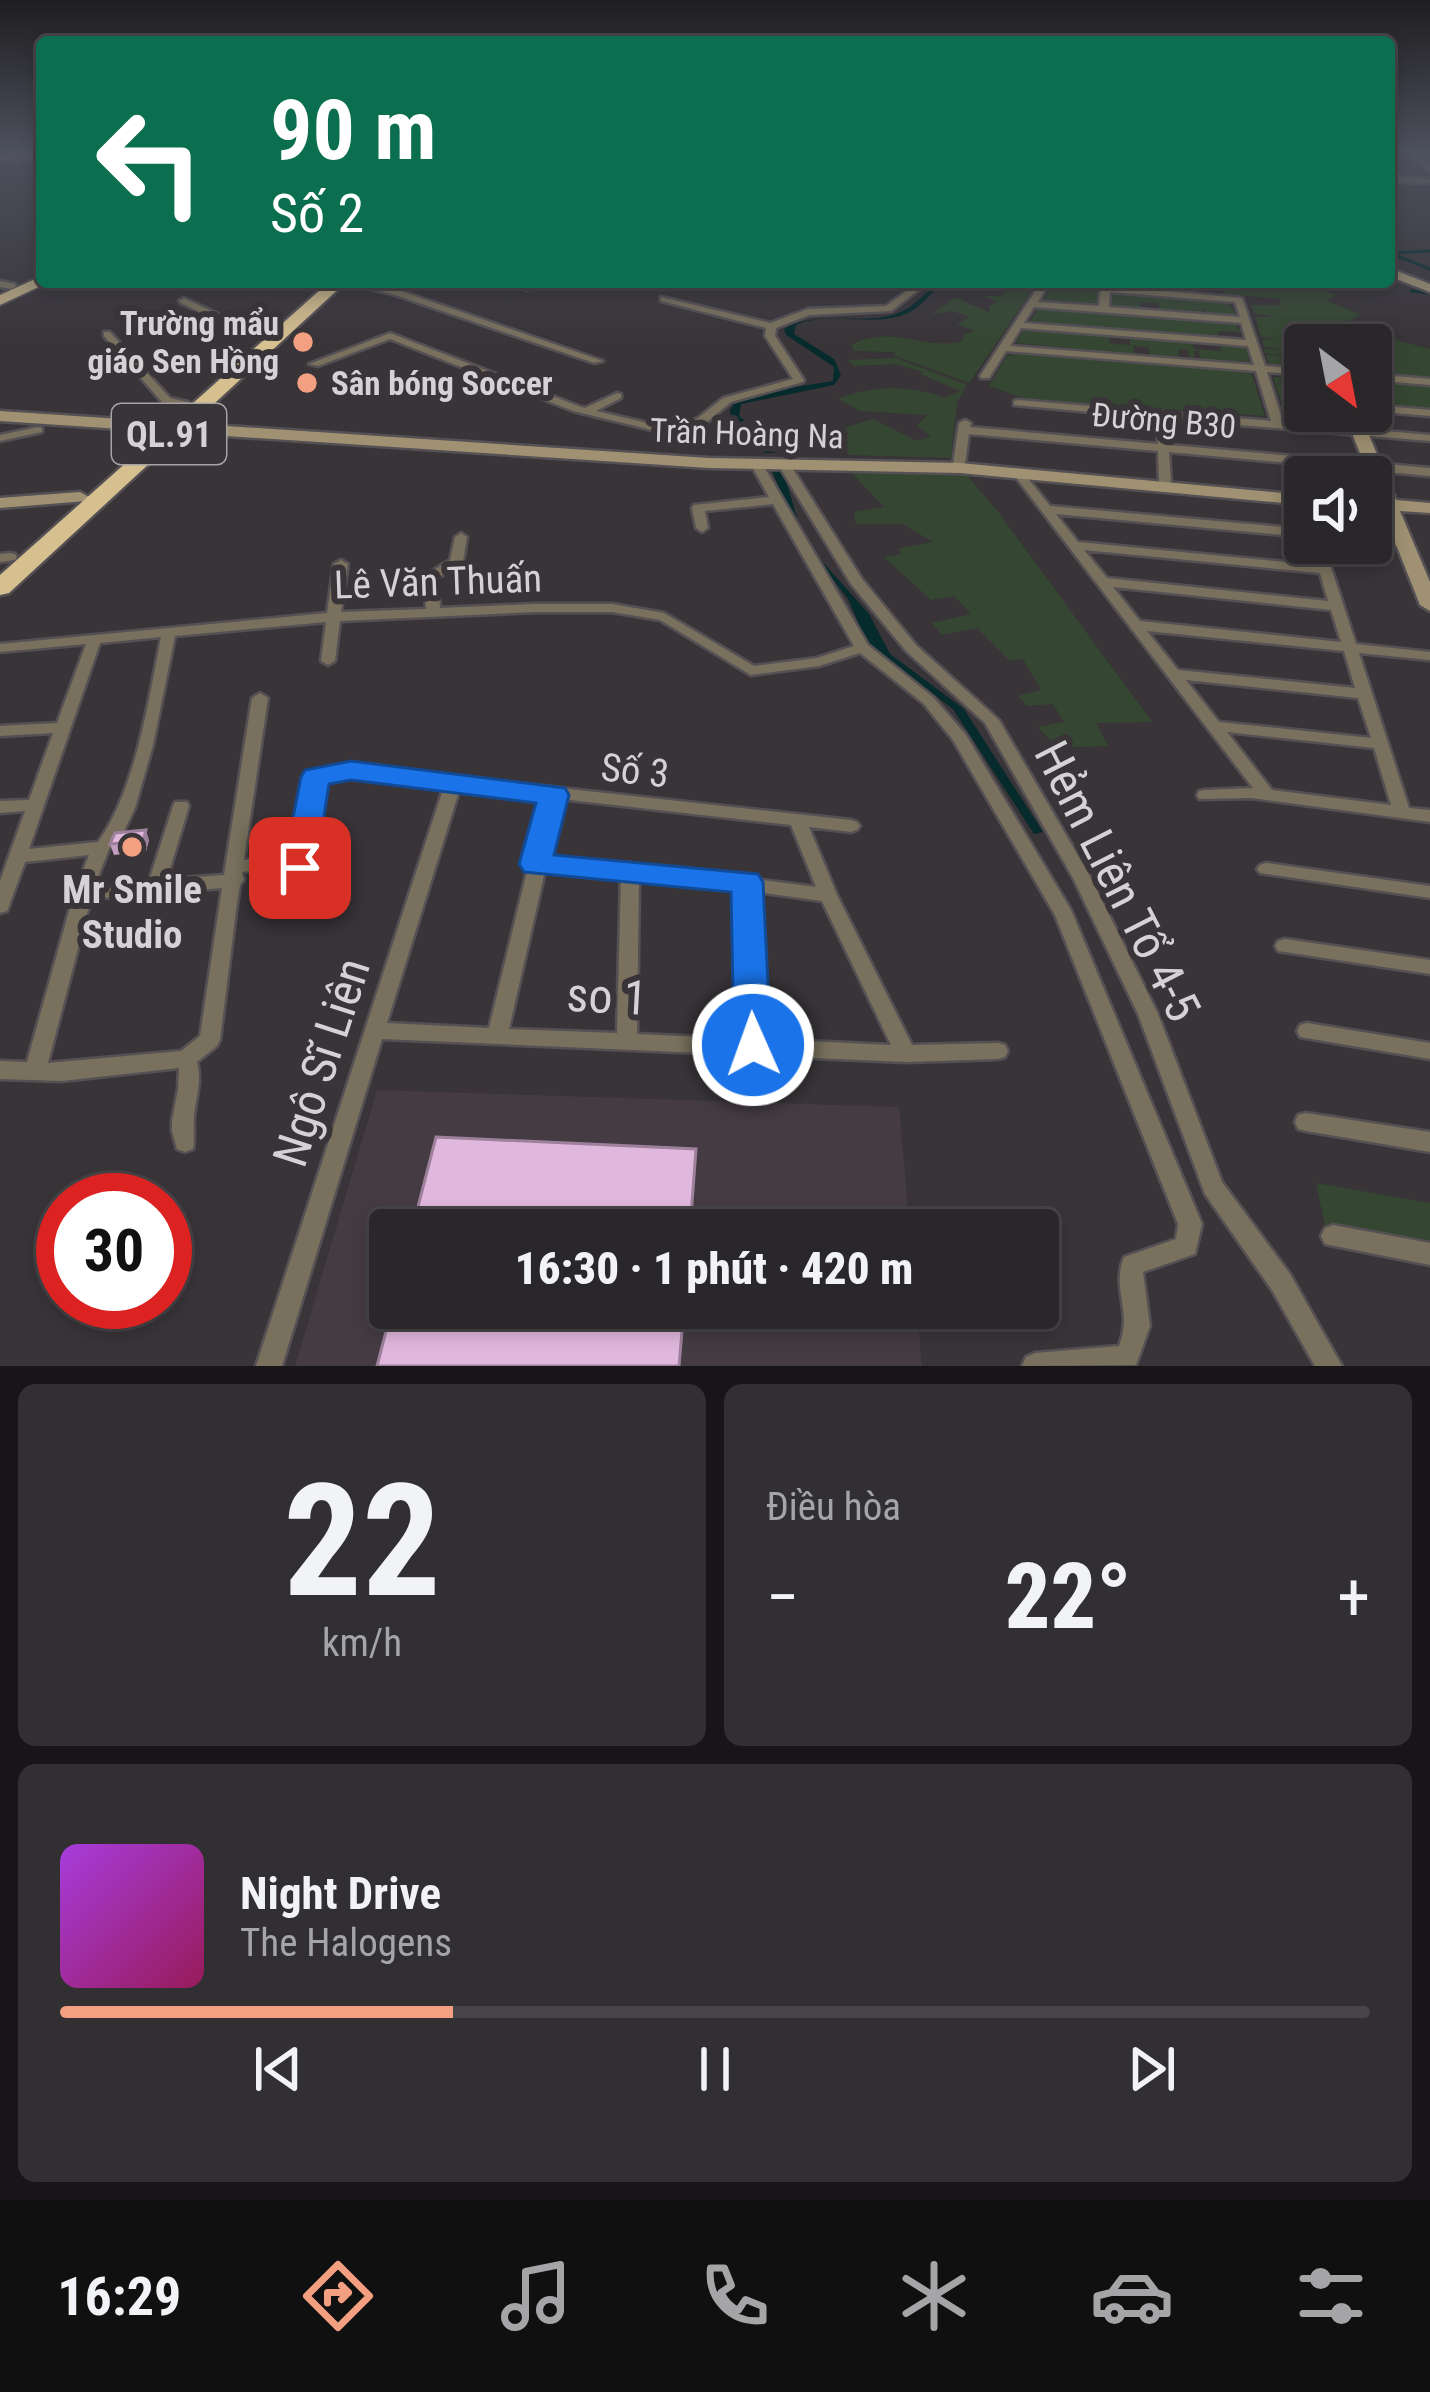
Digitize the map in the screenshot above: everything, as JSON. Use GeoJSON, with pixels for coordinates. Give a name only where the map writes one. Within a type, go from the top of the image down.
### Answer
{"type":"FeatureCollection","features":[{"type":"Feature","properties":{"kind":"highway","name":"QL.91"},"geometry":{"type":"LineString","coordinates":[[0,588],[259,337],[317,288]]}},
{"type":"Feature","properties":{"kind":"highway","name":"QL.91"},"geometry":{"type":"LineString","coordinates":[[4,560],[331,288]]}},
{"type":"Feature","properties":{"kind":"main road"},"geometry":{"type":"LineString","coordinates":[[1395,274],[1430,288]]}},
{"type":"Feature","properties":{"kind":"main road"},"geometry":{"type":"LineString","coordinates":[[3,290],[36,277]]}},
{"type":"Feature","properties":{"kind":"main road","name":"Trần Hoàng Na"},"geometry":{"type":"LineString","coordinates":[[0,413],[1018,473],[1284,496]]}},
{"type":"Feature","properties":{"kind":"main road"},"geometry":{"type":"LineString","coordinates":[[1360,432],[1369,456]]}},
{"type":"Feature","properties":{"kind":"main road","name":"Trần Hoàng Na"},"geometry":{"type":"LineString","coordinates":[[784,462],[959,464],[1284,496]]}},
{"type":"Feature","properties":{"kind":"main road"},"geometry":{"type":"LineString","coordinates":[[0,503],[80,497]]}},
{"type":"Feature","properties":{"kind":"main road"},"geometry":{"type":"LineString","coordinates":[[1392,506],[1430,510]]}},
{"type":"Feature","properties":{"kind":"main road"},"geometry":{"type":"LineString","coordinates":[[1392,523],[1430,605]]}},
{"type":"Feature","properties":{"kind":"street"},"geometry":{"type":"LineString","coordinates":[[378,288],[598,361]]}},
{"type":"Feature","properties":{"kind":"street"},"geometry":{"type":"LineString","coordinates":[[664,298],[771,326],[808,312],[888,309],[918,288]]}},
{"type":"Feature","properties":{"kind":"street"},"geometry":{"type":"LineString","coordinates":[[985,376],[1045,288]]}},
{"type":"Feature","properties":{"kind":"street"},"geometry":{"type":"LineString","coordinates":[[1105,310],[1104,292],[1108,290],[1237,300],[1278,425]]}},
{"type":"Feature","properties":{"kind":"street"},"geometry":{"type":"LineString","coordinates":[[184,301],[259,337]]}},
{"type":"Feature","properties":{"kind":"street"},"geometry":{"type":"LineString","coordinates":[[1032,304],[1245,320]]}},
{"type":"Feature","properties":{"kind":"street"},"geometry":{"type":"LineString","coordinates":[[1018,325],[1252,343]]}},
{"type":"Feature","properties":{"kind":"street"},"geometry":{"type":"LineString","coordinates":[[314,364],[389,336],[589,410],[678,429],[701,424],[718,405],[733,398],[793,383],[800,376],[770,336],[771,326]]}},
{"type":"Feature","properties":{"kind":"street"},"geometry":{"type":"LineString","coordinates":[[107,334],[166,400],[172,420]]}},
{"type":"Feature","properties":{"kind":"street"},"geometry":{"type":"LineString","coordinates":[[1002,348],[1284,370]]}},
{"type":"Feature","properties":{"kind":"street"},"geometry":{"type":"LineString","coordinates":[[1392,379],[1430,382]]}},
{"type":"Feature","properties":{"kind":"street"},"geometry":{"type":"LineString","coordinates":[[589,410],[616,395]]}},
{"type":"Feature","properties":{"kind":"street"},"geometry":{"type":"LineString","coordinates":[[1018,403],[1284,426]]}},
{"type":"Feature","properties":{"kind":"street"},"geometry":{"type":"LineString","coordinates":[[1392,410],[1430,413]]}},
{"type":"Feature","properties":{"kind":"street"},"geometry":{"type":"LineString","coordinates":[[1162,416],[1165,484]]}},
{"type":"Feature","properties":{"kind":"street","name":"Đường B30"},"geometry":{"type":"LineString","coordinates":[[959,464],[965,425],[1284,459]]}},
{"type":"Feature","properties":{"kind":"street"},"geometry":{"type":"LineString","coordinates":[[0,438],[38,430]]}},
{"type":"Feature","properties":{"kind":"street"},"geometry":{"type":"LineString","coordinates":[[1360,432],[1430,438]]}},
{"type":"Feature","properties":{"kind":"street"},"geometry":{"type":"LineString","coordinates":[[756,461],[862,648],[928,700],[960,738],[1064,915],[1192,1235],[1187,1246],[1132,1265],[1132,1287],[1140,1311],[1138,1335],[1127,1356],[1110,1362],[1035,1366]]}},
{"type":"Feature","properties":{"kind":"street","name":"Hẻm Liên Tổ 4-5"},"geometry":{"type":"LineString","coordinates":[[784,462],[856,581],[911,648],[991,720],[1082,878],[1148,1014],[1213,1186],[1281,1282],[1329,1366]]}},
{"type":"Feature","properties":{"kind":"street","name":"Đường B30"},"geometry":{"type":"LineString","coordinates":[[1392,469],[1430,472]]}},
{"type":"Feature","properties":{"kind":"street"},"geometry":{"type":"LineString","coordinates":[[1018,473],[1267,795]]}},
{"type":"Feature","properties":{"kind":"street"},"geometry":{"type":"LineString","coordinates":[[702,528],[698,508],[774,500]]}},
{"type":"Feature","properties":{"kind":"street"},"geometry":{"type":"LineString","coordinates":[[1046,508],[1284,531]]}},
{"type":"Feature","properties":{"kind":"street"},"geometry":{"type":"LineString","coordinates":[[433,612],[430,576],[456,562],[460,537]]}},
{"type":"Feature","properties":{"kind":"street"},"geometry":{"type":"LineString","coordinates":[[1392,542],[1405,543]]}},
{"type":"Feature","properties":{"kind":"street"},"geometry":{"type":"LineString","coordinates":[[1073,544],[1325,570]]}},
{"type":"Feature","properties":{"kind":"street"},"geometry":{"type":"LineString","coordinates":[[328,661],[341,564]]}},
{"type":"Feature","properties":{"kind":"street"},"geometry":{"type":"LineString","coordinates":[[1323,564],[1402,812]]}},
{"type":"Feature","properties":{"kind":"street"},"geometry":{"type":"LineString","coordinates":[[1102,582],[1337,606]]}},
{"type":"Feature","properties":{"kind":"street","name":"Lê Văn Thuấn"},"geometry":{"type":"LineString","coordinates":[[0,647],[334,617],[612,608],[664,617],[751,671],[819,662],[862,648]]}},
{"type":"Feature","properties":{"kind":"street"},"geometry":{"type":"LineString","coordinates":[[1135,625],[1430,656]]}},
{"type":"Feature","properties":{"kind":"street"},"geometry":{"type":"LineString","coordinates":[[20,856],[100,848],[115,837],[138,776],[170,631]]}},
{"type":"Feature","properties":{"kind":"street"},"geometry":{"type":"LineString","coordinates":[[0,906],[95,638]]}},
{"type":"Feature","properties":{"kind":"street"},"geometry":{"type":"LineString","coordinates":[[1173,674],[1365,694]]}},
{"type":"Feature","properties":{"kind":"street"},"geometry":{"type":"LineString","coordinates":[[0,1070],[35,1072],[186,1059],[209,1040],[218,945],[245,823],[260,698]]}},
{"type":"Feature","properties":{"kind":"street"},"geometry":{"type":"LineString","coordinates":[[1213,726],[1380,744]]}},
{"type":"Feature","properties":{"kind":"street"},"geometry":{"type":"LineString","coordinates":[[0,731],[63,728]]}},
{"type":"Feature","properties":{"kind":"street","name":"Số 3"},"geometry":{"type":"LineString","coordinates":[[295,892],[316,777],[351,770],[851,826]]}},
{"type":"Feature","properties":{"kind":"street","name":"Ngô Sĩ Liên"},"geometry":{"type":"LineString","coordinates":[[269,1366],[453,783]]}},
{"type":"Feature","properties":{"kind":"street"},"geometry":{"type":"LineString","coordinates":[[498,1033],[554,795]]}},
{"type":"Feature","properties":{"kind":"street"},"geometry":{"type":"LineString","coordinates":[[1205,796],[1267,795],[1430,816]]}},
{"type":"Feature","properties":{"kind":"street"},"geometry":{"type":"LineString","coordinates":[[0,808],[37,805]]}},
{"type":"Feature","properties":{"kind":"street"},"geometry":{"type":"LineString","coordinates":[[157,884],[181,806]]}},
{"type":"Feature","properties":{"kind":"street"},"geometry":{"type":"LineString","coordinates":[[798,820],[828,895],[905,1054]]}},
{"type":"Feature","properties":{"kind":"street"},"geometry":{"type":"LineString","coordinates":[[35,1072],[83,893],[100,848]]}},
{"type":"Feature","properties":{"kind":"street"},"geometry":{"type":"LineString","coordinates":[[83,893],[302,859]]}},
{"type":"Feature","properties":{"kind":"street"},"geometry":{"type":"LineString","coordinates":[[535,864],[630,869],[828,895]]}},
{"type":"Feature","properties":{"kind":"street"},"geometry":{"type":"LineString","coordinates":[[627,1039],[630,869]]}},
{"type":"Feature","properties":{"kind":"street"},"geometry":{"type":"LineString","coordinates":[[1266,869],[1430,892]]}},
{"type":"Feature","properties":{"kind":"street"},"geometry":{"type":"LineString","coordinates":[[747,882],[753,1045]]}},
{"type":"Feature","properties":{"kind":"street"},"geometry":{"type":"LineString","coordinates":[[1285,946],[1430,967]]}},
{"type":"Feature","properties":{"kind":"street","name":"so 1"},"geometry":{"type":"LineString","coordinates":[[376,1030],[905,1054],[998,1051]]}},
{"type":"Feature","properties":{"kind":"street"},"geometry":{"type":"LineString","coordinates":[[1306,1031],[1430,1052]]}},
{"type":"Feature","properties":{"kind":"street"},"geometry":{"type":"LineString","coordinates":[[185,1142],[181,1130],[192,1070],[186,1059]]}},
{"type":"Feature","properties":{"kind":"street"},"geometry":{"type":"LineString","coordinates":[[1306,1122],[1430,1142]]}},
{"type":"Feature","properties":{"kind":"street"},"geometry":{"type":"LineString","coordinates":[[1334,1236],[1430,1253]]}},
{"type":"Feature","properties":{"kind":"shaded area"},"geometry":{"type":"Polygon","coordinates":[[[377,1090],[899,1107],[908,1209],[369,1209],[369,1329],[919,1329],[922,1366],[295,1366],[377,1090]]]}},
{"type":"Feature","properties":{"kind":"green space"},"geometry":{"type":"Polygon","coordinates":[[[1008,288],[1033,289],[969,383],[893,355],[896,352],[854,351],[851,345],[881,337],[963,341],[963,335],[974,331],[957,324],[970,317],[952,311],[932,314],[955,297],[990,313],[989,307],[997,301],[982,296],[1001,296],[1008,288]]]}},
{"type":"Feature","properties":{"kind":"green space"},"geometry":{"type":"Polygon","coordinates":[[[1052,288],[1100,288],[1097,304],[1043,300],[1052,288]]]}},
{"type":"Feature","properties":{"kind":"green space"},"geometry":{"type":"Polygon","coordinates":[[[1118,288],[1188,288],[1189,292],[1118,288]]]}},
{"type":"Feature","properties":{"kind":"green space"},"geometry":{"type":"Polygon","coordinates":[[[1222,288],[1324,288],[1321,290],[1336,295],[1327,301],[1360,314],[1350,324],[1284,324],[1284,350],[1264,347],[1262,340],[1274,339],[1261,337],[1255,317],[1275,317],[1254,313],[1251,305],[1281,305],[1280,299],[1224,294],[1222,288]]]}},
{"type":"Feature","properties":{"kind":"green space"},"geometry":{"type":"Polygon","coordinates":[[[1112,294],[1227,301],[1236,314],[1207,314],[1202,307],[1202,313],[1160,310],[1158,303],[1141,302],[1140,309],[1112,305],[1112,294]]]}},
{"type":"Feature","properties":{"kind":"green space"},"geometry":{"type":"Polygon","coordinates":[[[1043,308],[1233,322],[1241,332],[1218,331],[1218,337],[1030,321],[1043,308]]]}},
{"type":"Feature","properties":{"kind":"green space"},"geometry":{"type":"Polygon","coordinates":[[[1023,331],[1109,335],[1110,343],[1130,345],[1130,336],[1192,341],[1194,349],[1221,351],[1220,343],[1246,348],[1249,361],[1201,360],[1199,351],[1190,359],[1187,350],[1178,349],[1179,358],[1150,355],[1148,347],[1133,346],[1134,354],[1016,343],[1023,331]]]}},
{"type":"Feature","properties":{"kind":"green space"},"geometry":{"type":"Polygon","coordinates":[[[1392,339],[1430,349],[1430,380],[1392,377],[1392,339]]]}},
{"type":"Feature","properties":{"kind":"green space"},"geometry":{"type":"Polygon","coordinates":[[[1266,355],[1284,356],[1284,366],[1269,363],[1266,355]]]}},
{"type":"Feature","properties":{"kind":"green space"},"geometry":{"type":"Polygon","coordinates":[[[1007,356],[1245,372],[1252,375],[1265,416],[1026,399],[989,386],[1007,356]]]}},
{"type":"Feature","properties":{"kind":"green space"},"geometry":{"type":"Polygon","coordinates":[[[896,358],[967,385],[957,403],[951,458],[849,455],[834,431],[873,419],[917,441],[931,436],[917,426],[927,415],[860,411],[838,399],[890,388],[944,398],[960,391],[895,364],[854,366],[848,360],[896,358]]]}},
{"type":"Feature","properties":{"kind":"green space"},"geometry":{"type":"Polygon","coordinates":[[[1273,377],[1284,377],[1284,413],[1273,377]]]}},
{"type":"Feature","properties":{"kind":"green space"},"geometry":{"type":"Polygon","coordinates":[[[1392,381],[1430,384],[1430,411],[1392,408],[1392,381]]]}},
{"type":"Feature","properties":{"kind":"green space"},"geometry":{"type":"Polygon","coordinates":[[[849,470],[963,471],[1152,722],[1096,723],[1108,746],[1057,748],[1038,727],[1064,722],[1053,704],[1027,706],[1018,696],[1041,690],[1023,659],[1010,661],[977,628],[942,635],[932,623],[971,614],[954,596],[931,600],[884,557],[901,554],[899,548],[933,542],[903,524],[856,524],[854,512],[884,507],[849,470]]]}},
{"type":"Feature","properties":{"kind":"green space"},"geometry":{"type":"Polygon","coordinates":[[[1316,1183],[1430,1203],[1430,1246],[1326,1229],[1316,1183]]]}},
{"type":"Feature","properties":{"kind":"water"},"geometry":{"type":"Polygon","coordinates":[[[938,288],[901,316],[826,319],[894,315],[938,288]]]}},
{"type":"Feature","properties":{"kind":"water"},"geometry":{"type":"Polygon","coordinates":[[[814,319],[824,319],[796,325],[794,334],[834,359],[841,375],[834,385],[741,404],[739,416],[765,437],[775,453],[764,453],[732,423],[730,410],[734,404],[763,392],[833,381],[834,367],[784,329],[799,322],[814,319]]]}},
{"type":"Feature","properties":{"kind":"water"},"geometry":{"type":"Polygon","coordinates":[[[772,470],[783,470],[813,551],[869,614],[890,654],[964,709],[1043,832],[1034,834],[953,709],[867,643],[848,599],[794,528],[772,470]]]}},
{"type":"Feature","properties":{"kind":"building"},"geometry":{"type":"Polygon","coordinates":[[[146,830],[143,841],[110,844],[115,833],[146,830]]]}},
{"type":"Feature","properties":{"kind":"building"},"geometry":{"type":"Polygon","coordinates":[[[436,1137],[696,1149],[692,1209],[417,1209],[436,1137]]]}},
{"type":"Feature","properties":{"kind":"building"},"geometry":{"type":"Polygon","coordinates":[[[387,1329],[682,1329],[679,1366],[377,1366],[387,1329]]]}},
{"type":"Feature","properties":{"kind":"waterway"},"geometry":{"type":"LineString","coordinates":[[1395,253],[1430,251]]}},
{"type":"Feature","properties":{"kind":"waterway"},"geometry":{"type":"LineString","coordinates":[[1395,255],[1430,269]]}},
{"type":"Feature","properties":{"kind":"waterway"},"geometry":{"type":"LineString","coordinates":[[1411,291],[1430,293]]}},
{"type":"Feature","properties":{"kind":"place","name":"Trường mẩu giáo Sen Hồng"},"geometry":{"type":"Point","coordinates":[303,342]}},
{"type":"Feature","properties":{"kind":"place","name":"Sân bóng Soccer"},"geometry":{"type":"Point","coordinates":[307,383]}},
{"type":"Feature","properties":{"kind":"place","name":"Mr Smile Studio"},"geometry":{"type":"Point","coordinates":[132,847]}},
{"type":"Feature","properties":{"kind":"route"},"geometry":{"type":"LineString","coordinates":[[300,868],[316,777],[351,770],[554,795],[535,864],[747,882],[753,1045]]}}]}
